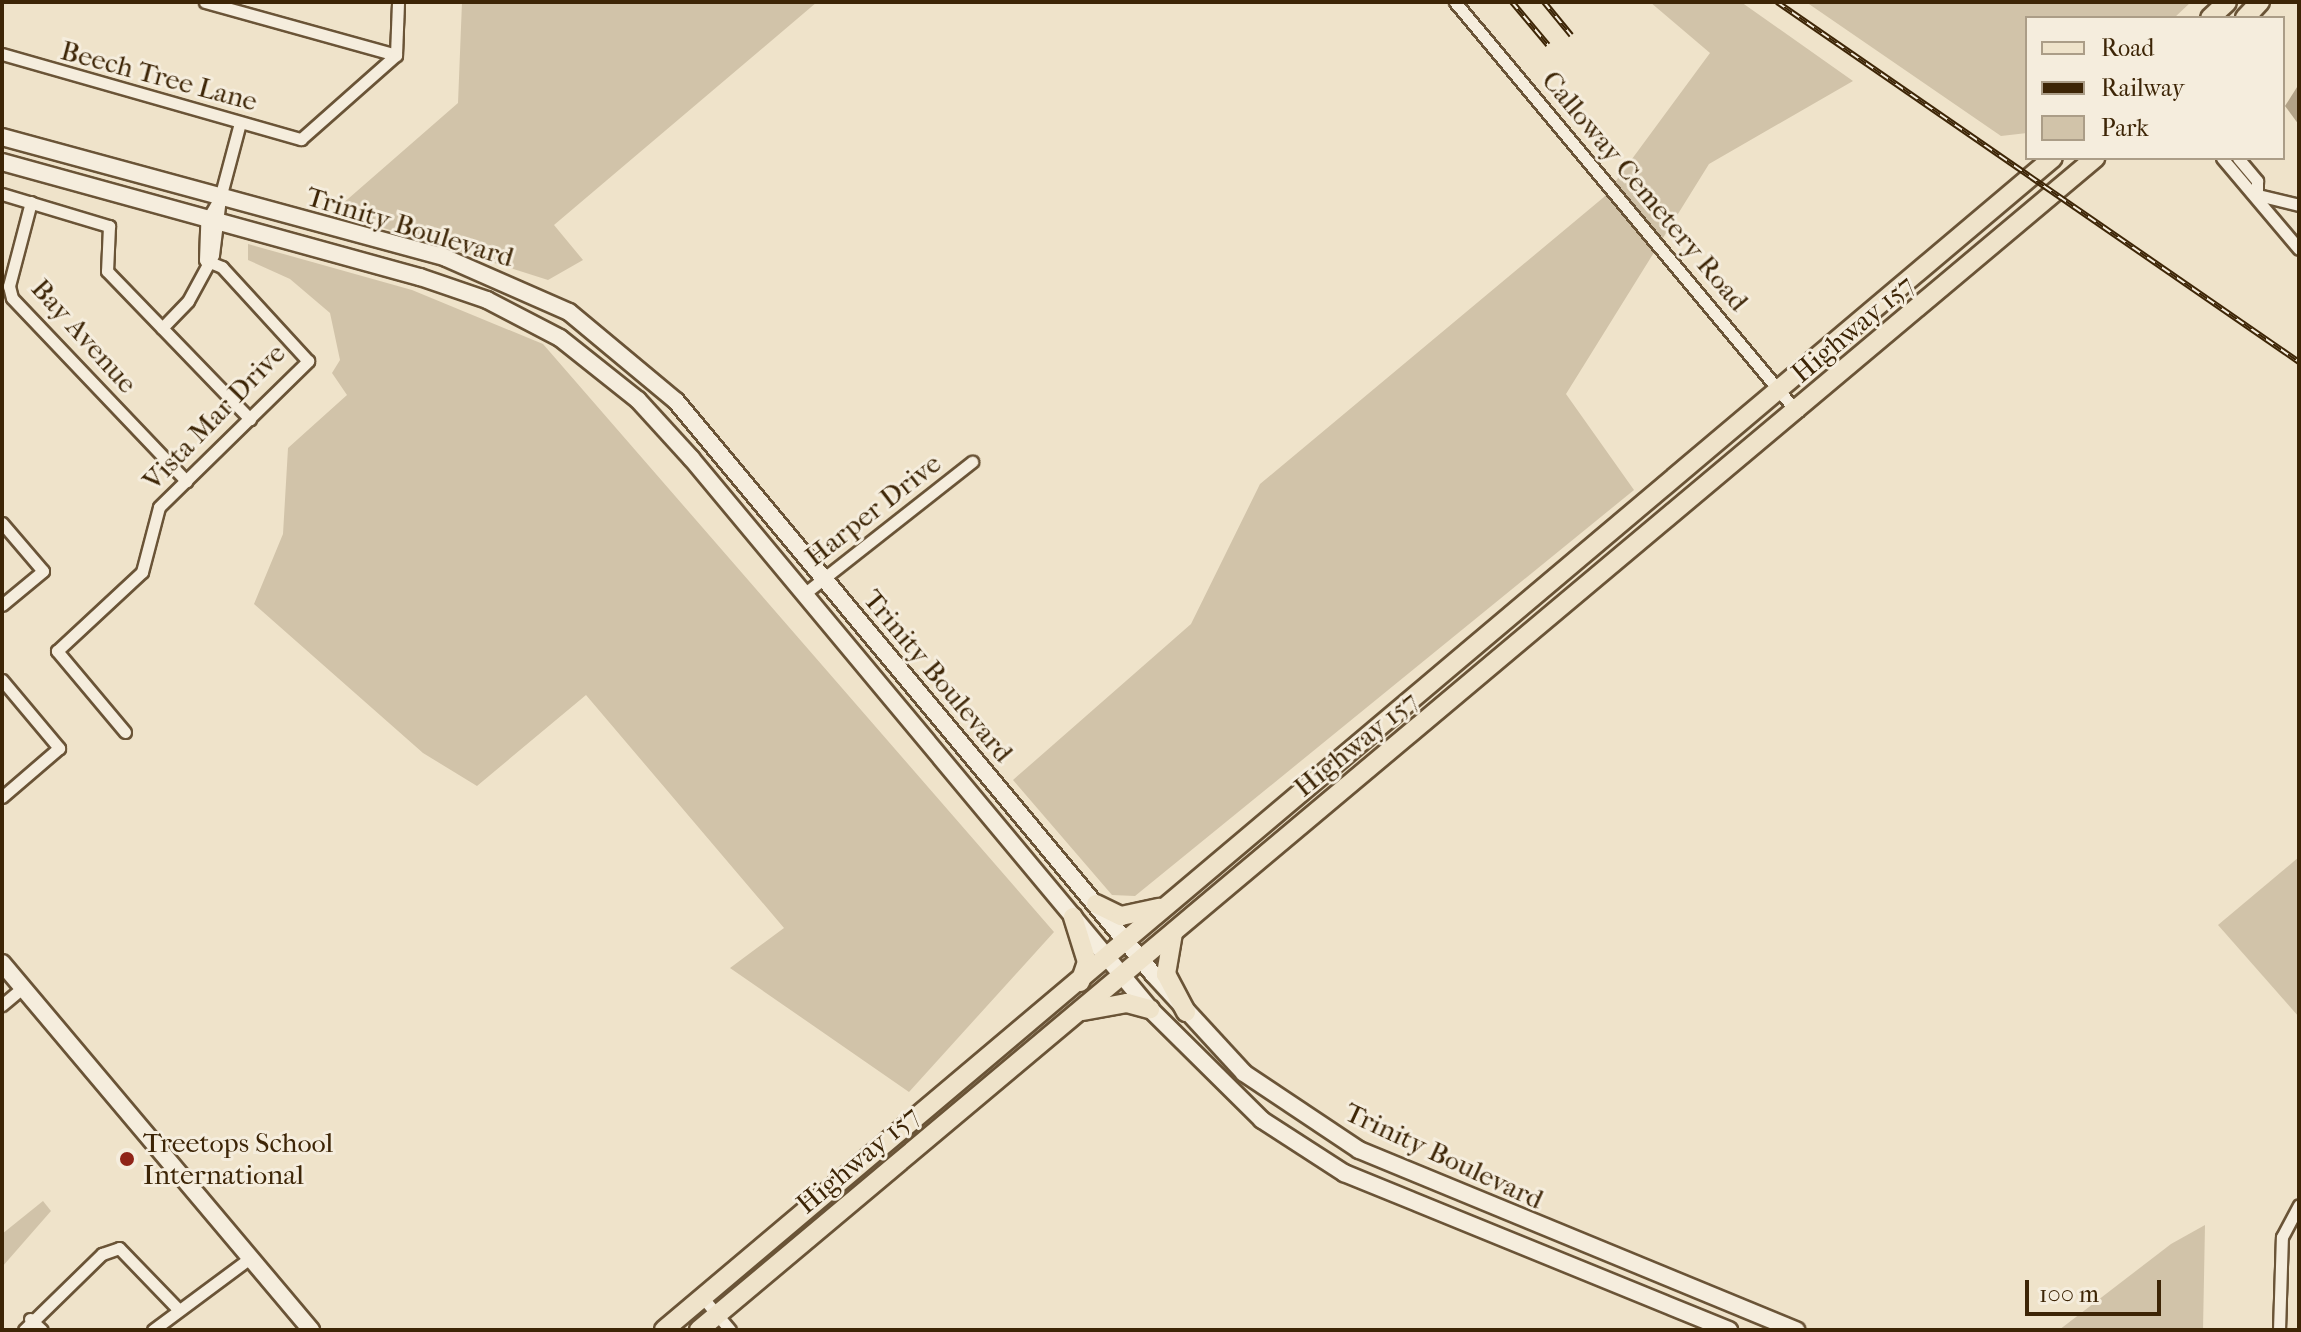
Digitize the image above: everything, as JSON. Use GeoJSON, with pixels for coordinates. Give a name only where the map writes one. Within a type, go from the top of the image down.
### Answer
{"type":"FeatureCollection","features":[{"type":"Feature","properties":{"kind":"main road"},"geometry":{"type":"LineString","coordinates":[[2212,16],[2227,2]]}},
{"type":"Feature","properties":{"kind":"main road","name":"Trinity Boulevard"},"geometry":{"type":"LineString","coordinates":[[2,137],[498,277],[541,297],[648,372],[1186,1012],[1244,1073],[1299,1113],[1359,1150],[1507,1216],[1796,1330]]}},
{"type":"Feature","properties":{"kind":"main road","name":"Highway 157"},"geometry":{"type":"LineString","coordinates":[[664,1330],[1079,984],[1169,904],[1404,712],[2051,160]]}},
{"type":"Feature","properties":{"kind":"main road","name":"Highway 157"},"geometry":{"type":"LineString","coordinates":[[699,1330],[2048,202],[2093,160]]}},
{"type":"Feature","properties":{"kind":"main road","name":"Trinity Boulevard"},"geometry":{"type":"LineString","coordinates":[[2,162],[487,300],[528,320],[638,400],[1150,1009],[1210,1074],[1290,1141],[1344,1173],[1497,1238],[1729,1330]]}},
{"type":"Feature","properties":{"kind":"main road"},"geometry":{"type":"LineString","coordinates":[[1404,712],[1418,730]]}},
{"type":"Feature","properties":{"kind":"main road"},"geometry":{"type":"LineString","coordinates":[[970,794],[988,778]]}},
{"type":"Feature","properties":{"kind":"main road"},"geometry":{"type":"LineString","coordinates":[[1096,904],[1121,916],[1169,904]]}},
{"type":"Feature","properties":{"kind":"main road"},"geometry":{"type":"LineString","coordinates":[[1073,917],[1087,957],[1079,984]]}},
{"type":"Feature","properties":{"kind":"main road"},"geometry":{"type":"LineString","coordinates":[[1174,931],[1166,974],[1186,1012]]}},
{"type":"Feature","properties":{"kind":"main road"},"geometry":{"type":"LineString","coordinates":[[2,963],[311,1330]]}},
{"type":"Feature","properties":{"kind":"main road"},"geometry":{"type":"LineString","coordinates":[[1081,1011],[1127,1003],[1150,1009]]}},
{"type":"Feature","properties":{"kind":"main road"},"geometry":{"type":"LineString","coordinates":[[1497,1238],[1507,1216]]}},
{"type":"Feature","properties":{"kind":"street"},"geometry":{"type":"LineString","coordinates":[[205,2],[396,55],[398,2]]}},
{"type":"Feature","properties":{"kind":"street","name":"Calloway Cemetery Road"},"geometry":{"type":"LineString","coordinates":[[1455,2],[1797,412]]}},
{"type":"Feature","properties":{"kind":"street","name":"Beech Tree Lane"},"geometry":{"type":"LineString","coordinates":[[3,56],[301,139],[396,55]]}},
{"type":"Feature","properties":{"kind":"street"},"geometry":{"type":"LineString","coordinates":[[162,328],[194,293],[240,123]]}},
{"type":"Feature","properties":{"kind":"street"},"geometry":{"type":"LineString","coordinates":[[2224,160],[2257,195],[2299,249]]}},
{"type":"Feature","properties":{"kind":"street"},"geometry":{"type":"LineString","coordinates":[[2240,160],[2257,181],[2257,195]]}},
{"type":"Feature","properties":{"kind":"street"},"geometry":{"type":"LineString","coordinates":[[2,194],[109,226],[107,271],[250,419]]}},
{"type":"Feature","properties":{"kind":"street"},"geometry":{"type":"LineString","coordinates":[[2257,195],[2299,205]]}},
{"type":"Feature","properties":{"kind":"street","name":"Bay Avenue"},"geometry":{"type":"LineString","coordinates":[[31,202],[9,286],[12,298],[186,481]]}},
{"type":"Feature","properties":{"kind":"street","name":"Vista Mar Drive"},"geometry":{"type":"LineString","coordinates":[[125,732],[57,651],[142,572],[159,507],[308,361],[222,267],[205,260]]}},
{"type":"Feature","properties":{"kind":"street","name":"Harper Drive"},"geometry":{"type":"LineString","coordinates":[[804,594],[972,462]]}},
{"type":"Feature","properties":{"kind":"street"},"geometry":{"type":"LineString","coordinates":[[2,523],[43,571],[2,605]]}},
{"type":"Feature","properties":{"kind":"street"},"geometry":{"type":"LineString","coordinates":[[2,680],[59,748],[2,797]]}},
{"type":"Feature","properties":{"kind":"street"},"geometry":{"type":"LineString","coordinates":[[2,1005],[22,988]]}},
{"type":"Feature","properties":{"kind":"street"},"geometry":{"type":"LineString","coordinates":[[2279,1330],[2282,1237],[2299,1205]]}},
{"type":"Feature","properties":{"kind":"street"},"geometry":{"type":"LineString","coordinates":[[24,1330],[30,1319],[102,1254],[119,1248],[178,1309]]}},
{"type":"Feature","properties":{"kind":"street"},"geometry":{"type":"LineString","coordinates":[[153,1330],[250,1258]]}},
{"type":"Feature","properties":{"kind":"street"},"geometry":{"type":"LineString","coordinates":[[703,1298],[730,1330]]}},
{"type":"Feature","properties":{"kind":"street"},"geometry":{"type":"LineString","coordinates":[[30,1319],[42,1330]]}},
{"type":"Feature","properties":{"kind":"green space"},"geometry":{"type":"Polygon","coordinates":[[[462,2],[817,2],[554,225],[583,260],[548,280],[333,212],[458,103],[462,2]]]}},
{"type":"Feature","properties":{"kind":"green space"},"geometry":{"type":"Polygon","coordinates":[[[1650,2],[1741,2],[1853,81],[1709,164],[1566,394],[1634,490],[1135,896],[1112,895],[1013,780],[1191,624],[1260,484],[1604,197],[1710,53],[1650,2]]]}},
{"type":"Feature","properties":{"kind":"green space"},"geometry":{"type":"Polygon","coordinates":[[[1806,2],[2191,2],[2176,16],[2025,16],[2025,133],[2001,136],[1806,2]]]}},
{"type":"Feature","properties":{"kind":"green space"},"geometry":{"type":"Polygon","coordinates":[[[248,244],[412,290],[543,344],[1054,932],[909,1092],[730,968],[784,928],[586,695],[477,786],[423,753],[254,604],[283,534],[288,448],[347,395],[332,373],[340,360],[330,313],[290,279],[248,260],[248,244]]]}},
{"type":"Feature","properties":{"kind":"green space"},"geometry":{"type":"Polygon","coordinates":[[[2299,857],[2299,1017],[2218,925],[2299,857]]]}},
{"type":"Feature","properties":{"kind":"green space"},"geometry":{"type":"Polygon","coordinates":[[[43,1201],[51,1211],[2,1267],[2,1234],[43,1201]]]}},
{"type":"Feature","properties":{"kind":"green space"},"geometry":{"type":"Polygon","coordinates":[[[2205,1225],[2203,1330],[2059,1330],[2171,1244],[2205,1225]]]}},
{"type":"Feature","properties":{"kind":"shaded area"},"geometry":{"type":"Polygon","coordinates":[[[2299,84],[2299,125],[2285,106],[2299,84]]]}},
{"type":"Feature","properties":{"kind":"railway"},"geometry":{"type":"LineString","coordinates":[[1512,2],[1548,45]]}},
{"type":"Feature","properties":{"kind":"railway"},"geometry":{"type":"LineString","coordinates":[[1544,2],[1571,35]]}},
{"type":"Feature","properties":{"kind":"railway"},"geometry":{"type":"LineString","coordinates":[[1777,2],[2299,362]]}},
{"type":"Feature","properties":{"kind":"place","name":"Treetops School International"},"geometry":{"type":"Point","coordinates":[127,1159]}}]}
